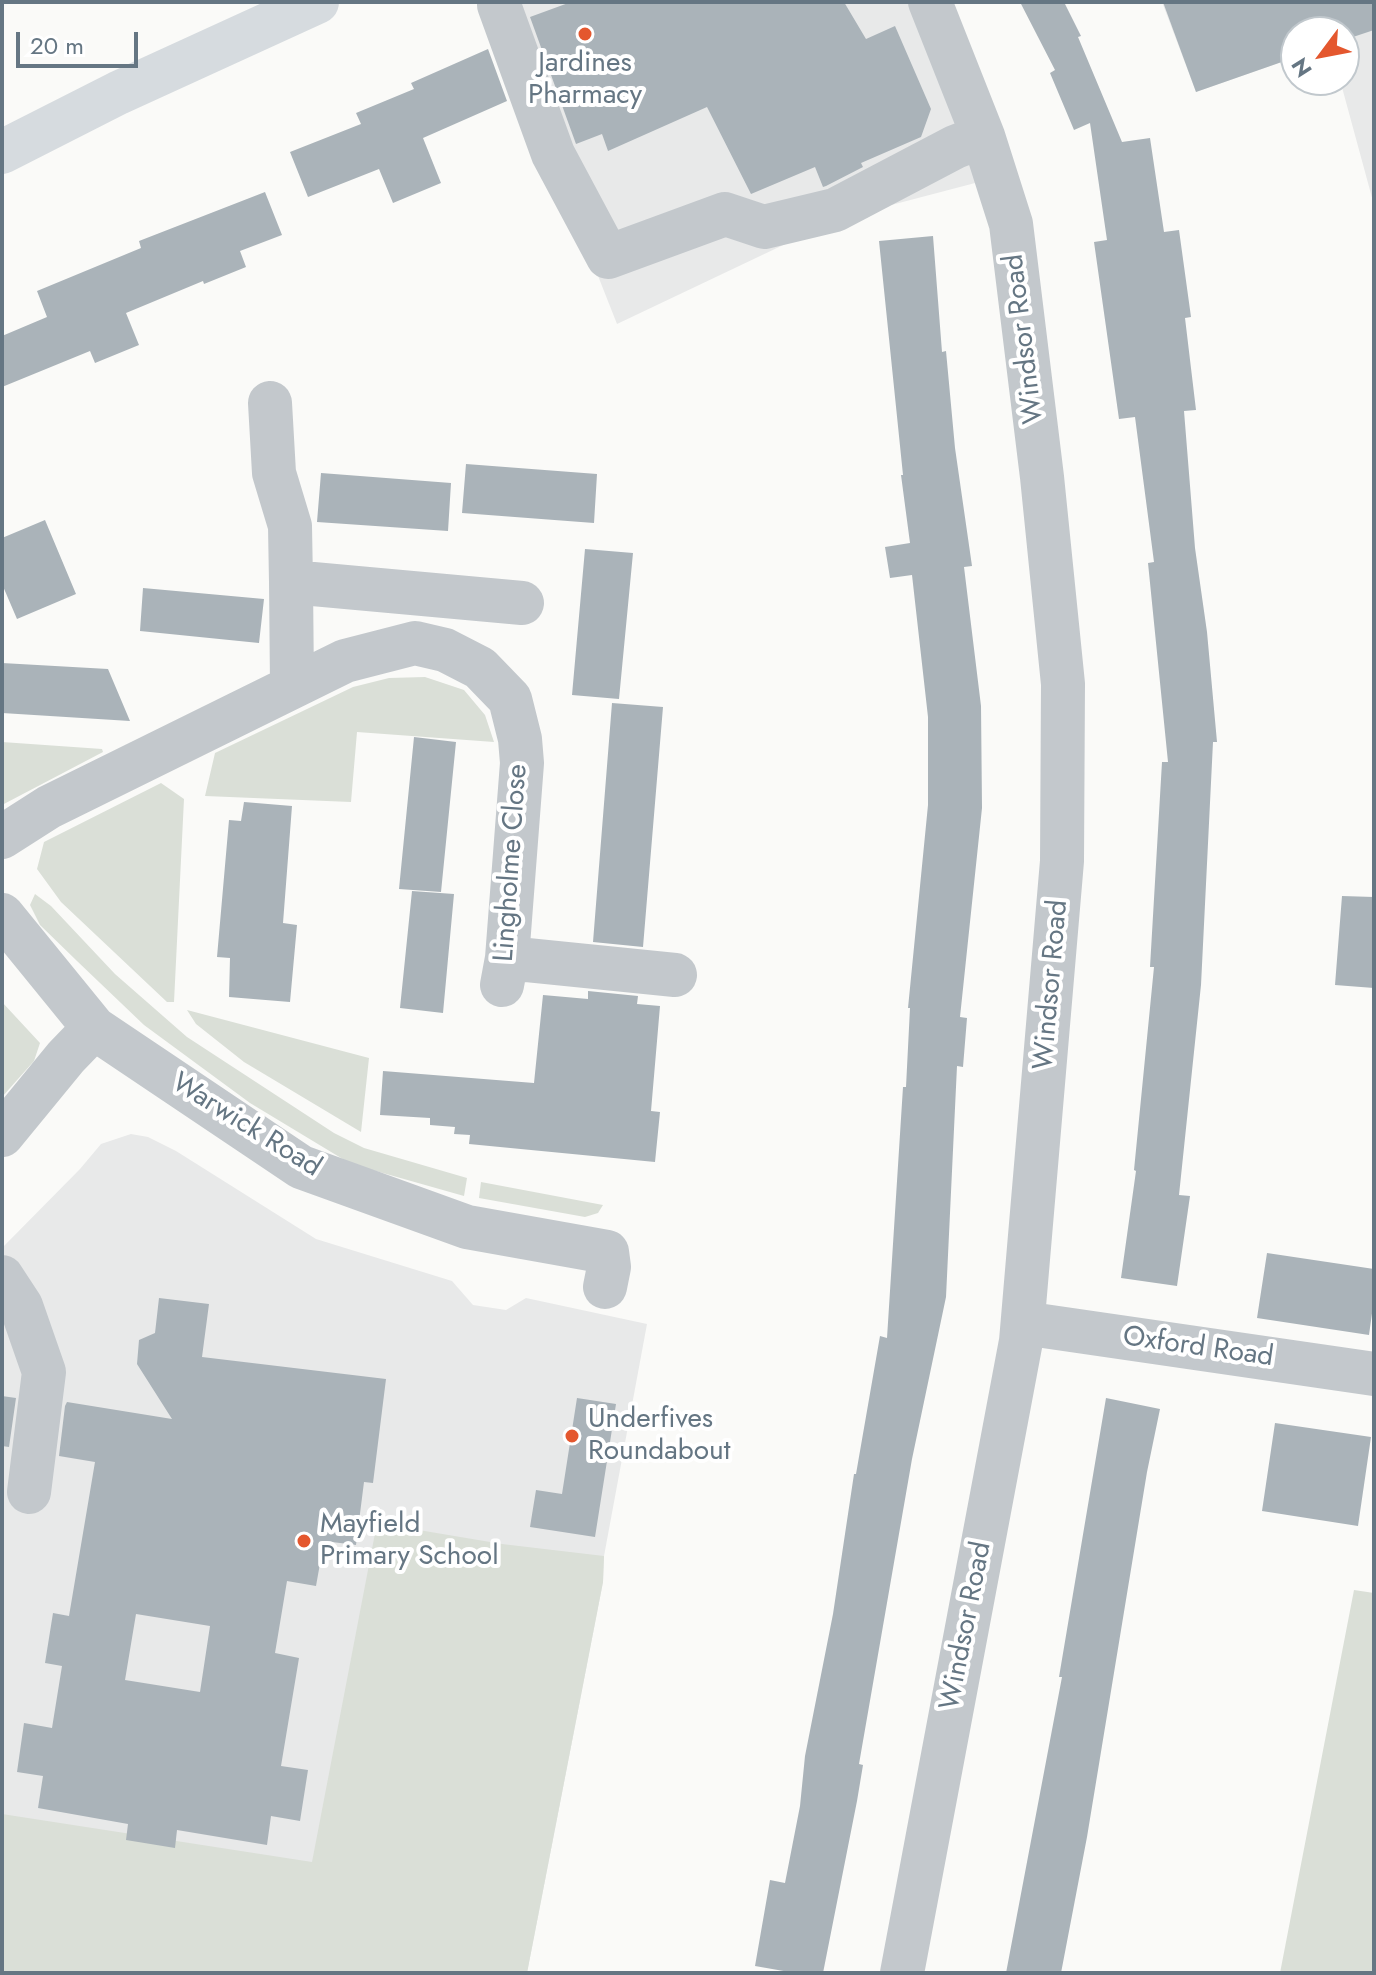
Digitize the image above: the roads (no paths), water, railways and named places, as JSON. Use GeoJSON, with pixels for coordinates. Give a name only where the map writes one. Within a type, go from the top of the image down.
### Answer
{"type":"FeatureCollection","features":[{"type":"Feature","properties":{"kind":"main road"},"geometry":{"type":"LineString","coordinates":[[2,152],[118,93],[317,2]]}},
{"type":"Feature","properties":{"kind":"street","name":"Windsor Road"},"geometry":{"type":"LineString","coordinates":[[902,1973],[1023,1323],[1062,861],[1063,684],[1011,224],[983,136],[930,2]]}},
{"type":"Feature","properties":{"kind":"street"},"geometry":{"type":"LineString","coordinates":[[502,3],[553,154],[608,257],[725,214],[764,227],[835,210],[955,147],[983,136]]}},
{"type":"Feature","properties":{"kind":"street"},"geometry":{"type":"LineString","coordinates":[[270,403],[274,473],[290,526],[292,686]]}},
{"type":"Feature","properties":{"kind":"street"},"geometry":{"type":"LineString","coordinates":[[291,582],[522,603]]}},
{"type":"Feature","properties":{"kind":"street","name":"Lingholme Close"},"geometry":{"type":"LineString","coordinates":[[2,837],[49,807],[345,661],[415,643],[445,650],[480,668],[510,699],[520,739],[522,763],[504,971],[675,975]]}},
{"type":"Feature","properties":{"kind":"street","name":"Warwick Road"},"geometry":{"type":"LineString","coordinates":[[2,915],[94,1028],[301,1167],[467,1227],[607,1252],[609,1267],[605,1287]]}},
{"type":"Feature","properties":{"kind":"street"},"geometry":{"type":"LineString","coordinates":[[2,1135],[94,1028]]}},
{"type":"Feature","properties":{"kind":"street"},"geometry":{"type":"LineString","coordinates":[[2,1277],[21,1306],[44,1372],[29,1492]]}},
{"type":"Feature","properties":{"kind":"street","name":"Oxford Road"},"geometry":{"type":"LineString","coordinates":[[1023,1323],[1374,1374]]}},
{"type":"Feature","properties":{"kind":"place","name":"Jardines Pharmacy"},"geometry":{"type":"Point","coordinates":[585,34]}},
{"type":"Feature","properties":{"kind":"place","name":"Underfives Roundabout"},"geometry":{"type":"Point","coordinates":[572,1436]}},
{"type":"Feature","properties":{"kind":"place","name":"Mayfield Primary School"},"geometry":{"type":"Point","coordinates":[304,1541]}}]}
